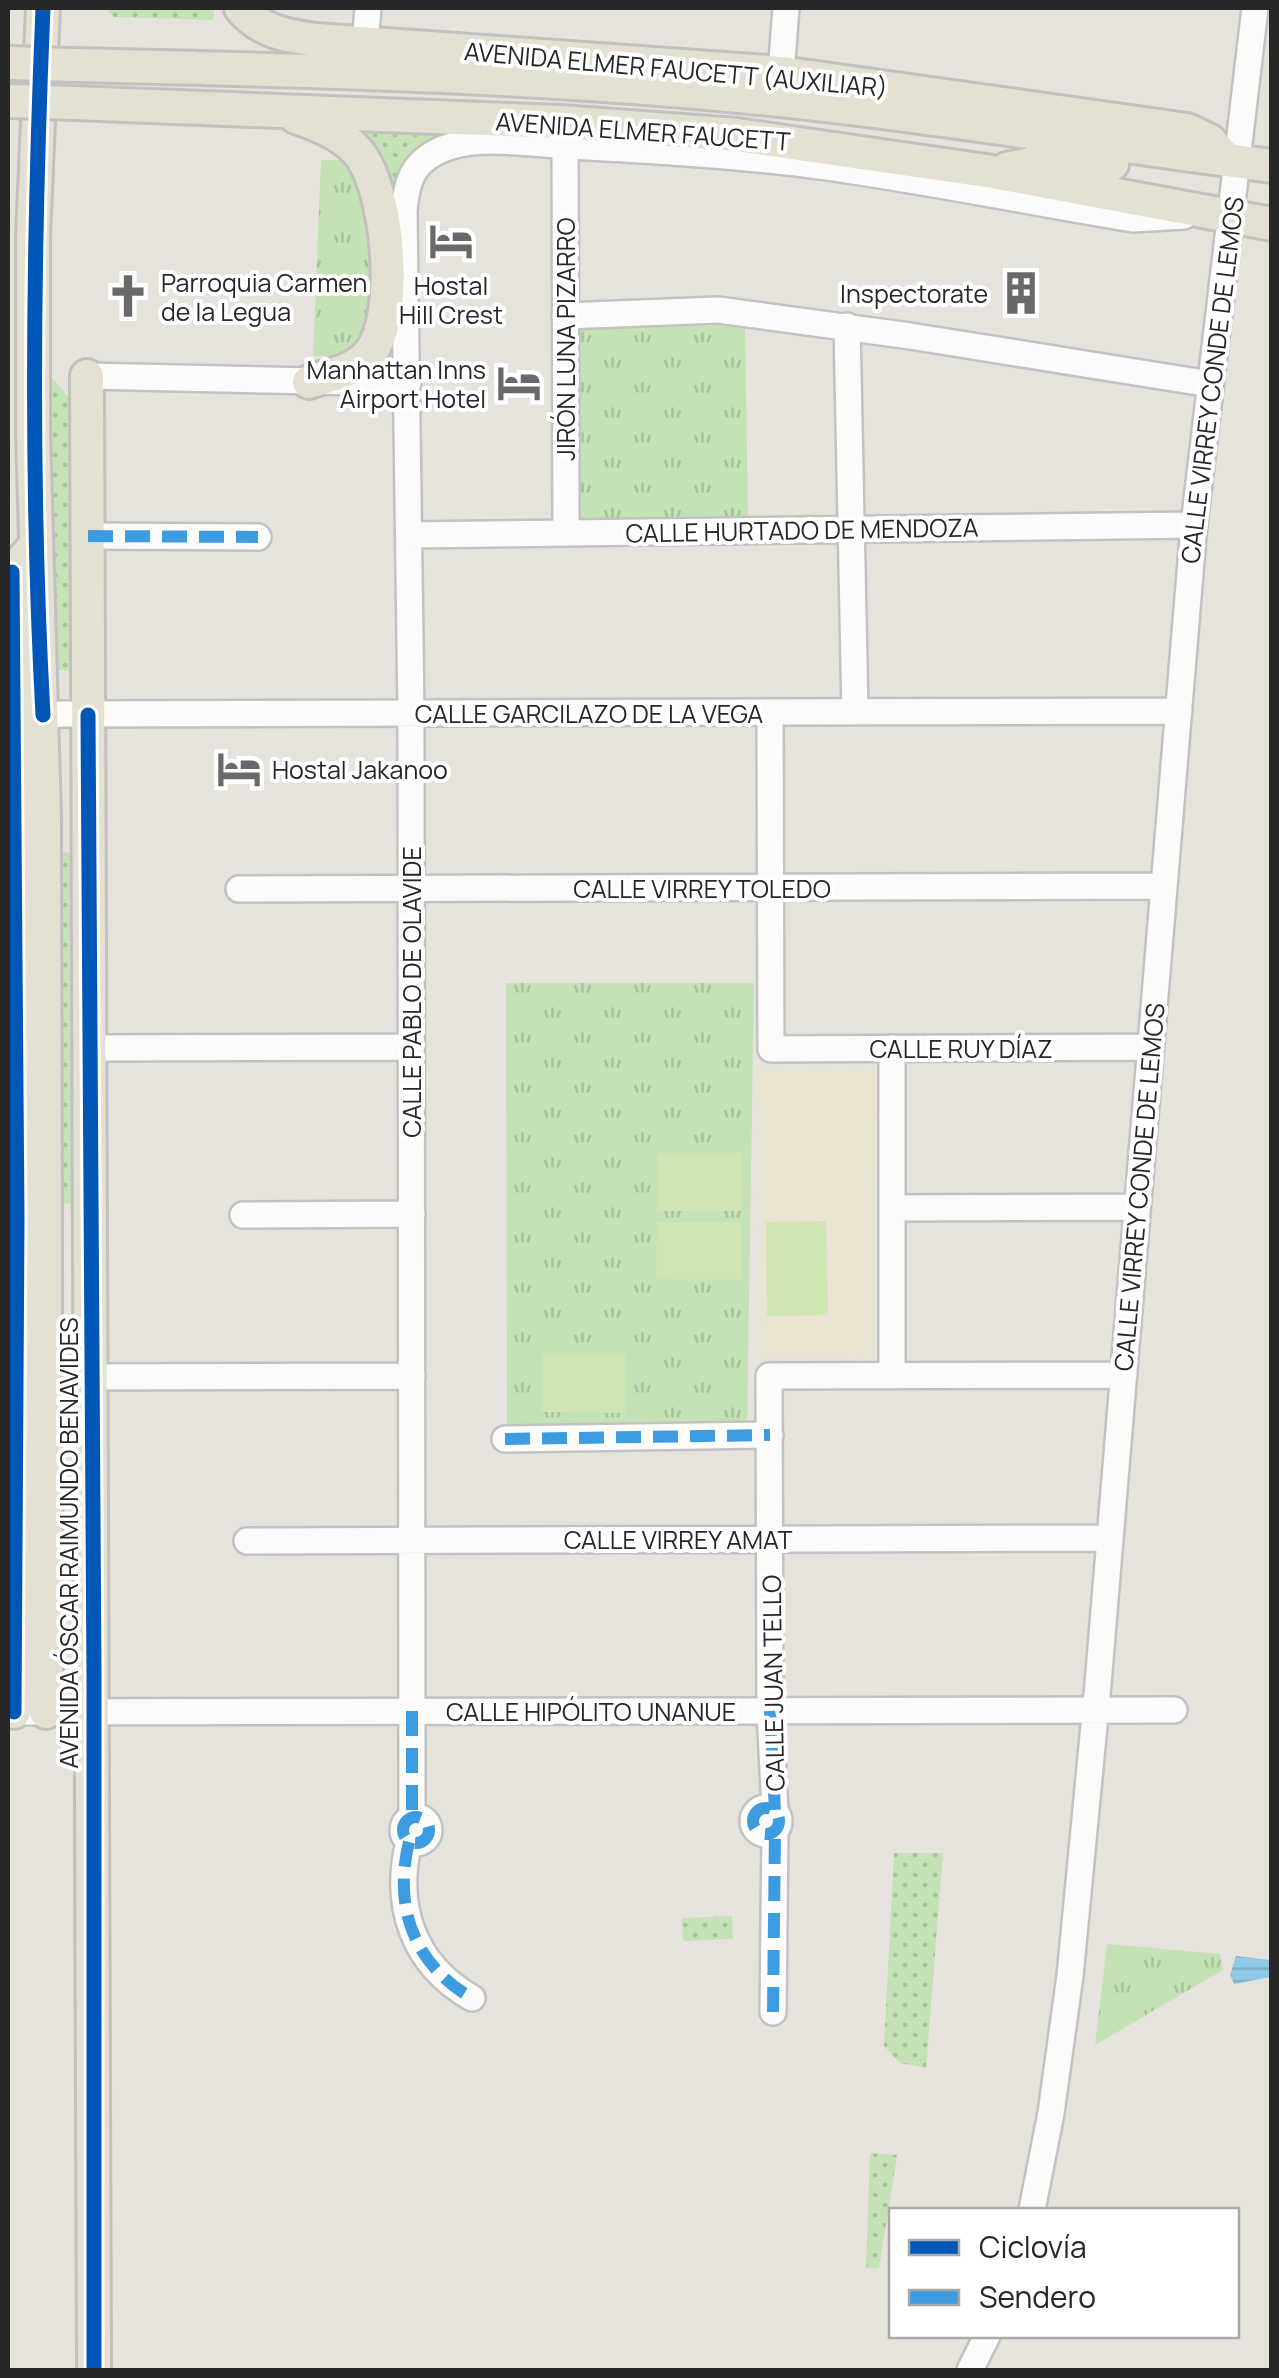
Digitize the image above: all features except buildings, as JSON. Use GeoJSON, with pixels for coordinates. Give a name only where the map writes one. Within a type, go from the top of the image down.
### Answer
{"type":"FeatureCollection","features":[{"type":"Feature","properties":{"kind":"main road","name":"AVENIDA ÓSCAR RAIMUNDO BENAVIDES"},"geometry":{"type":"LineString","coordinates":[[22,801],[43,715],[34,547],[33,236],[43,8]]}},
{"type":"Feature","properties":{"kind":"main road","name":"AVENIDA ELMER FAUCETT (AUXILIAR)"},"geometry":{"type":"LineString","coordinates":[[242,8],[260,25],[280,35],[781,72],[1034,119],[1187,130],[1210,140],[1232,161]]}},
{"type":"Feature","properties":{"kind":"main road","name":"AVENIDA ELMER FAUCETT"},"geometry":{"type":"LineString","coordinates":[[8,63],[279,70],[672,92],[922,117],[1034,119],[1183,154],[1272,166]]}},
{"type":"Feature","properties":{"kind":"main road"},"geometry":{"type":"LineString","coordinates":[[672,92],[717,67]]}},
{"type":"Feature","properties":{"kind":"main road","name":"AVENIDA ELMER FAUCETT"},"geometry":{"type":"LineString","coordinates":[[8,101],[680,130],[792,142],[993,172],[1272,224]]}},
{"type":"Feature","properties":{"kind":"main road"},"geometry":{"type":"LineString","coordinates":[[792,142],[776,130],[773,118],[777,110],[795,103]]}},
{"type":"Feature","properties":{"kind":"main road"},"geometry":{"type":"LineString","coordinates":[[272,110],[324,129],[356,150],[369,168],[384,213],[385,315],[379,338],[369,355],[353,368],[309,382]]}},
{"type":"Feature","properties":{"kind":"main road"},"geometry":{"type":"LineString","coordinates":[[918,161],[908,152],[904,139],[922,117]]}},
{"type":"Feature","properties":{"kind":"main road"},"geometry":{"type":"LineString","coordinates":[[993,172],[1050,160],[1073,160],[1177,174],[1184,169],[1183,154]]}},
{"type":"Feature","properties":{"kind":"main road","name":"AVENIDA ÓSCAR RAIMUNDO BENAVIDES"},"geometry":{"type":"LineString","coordinates":[[88,376],[94,2370]]}},
{"type":"Feature","properties":{"kind":"main road","name":"AVENIDA ÓSCAR RAIMUNDO BENAVIDES"},"geometry":{"type":"LineString","coordinates":[[23,1712],[22,801],[14,744],[12,572],[34,547]]}},
{"type":"Feature","properties":{"kind":"main road"},"geometry":{"type":"LineString","coordinates":[[23,1217],[91,1215]]}},
{"type":"Feature","properties":{"kind":"main road","name":"AVENIDA ÓSCAR RAIMUNDO BENAVIDES"},"geometry":{"type":"LineString","coordinates":[[23,1217],[12,1386],[23,1712]]}},
{"type":"Feature","properties":{"kind":"street"},"geometry":{"type":"LineString","coordinates":[[365,44],[368,8]]}},
{"type":"Feature","properties":{"kind":"street"},"geometry":{"type":"LineString","coordinates":[[781,72],[786,8]]}},
{"type":"Feature","properties":{"kind":"street","name":"CALLE VIRREY CONDE DE LEMOS"},"geometry":{"type":"LineString","coordinates":[[1032,2208],[1061,2053],[1096,1710],[1194,525],[1210,384],[1219,216],[1232,161],[1255,8]]}},
{"type":"Feature","properties":{"kind":"street","name":"CALLE PABLO DE OLAVIDE"},"geometry":{"type":"LineString","coordinates":[[472,1998],[440,1977],[418,1945],[403,1886],[411,1830],[412,1711],[411,713],[404,210],[406,188],[415,170],[429,156],[468,144],[565,146]]}},
{"type":"Feature","properties":{"kind":"street"},"geometry":{"type":"LineString","coordinates":[[565,146],[818,166],[1132,219],[1219,216]]}},
{"type":"Feature","properties":{"kind":"street","name":"JIRÓN LUNA PIZARRO"},"geometry":{"type":"LineString","coordinates":[[565,146],[566,533]]}},
{"type":"Feature","properties":{"kind":"street"},"geometry":{"type":"LineString","coordinates":[[565,316],[718,310],[847,326],[1210,384]]}},
{"type":"Feature","properties":{"kind":"street"},"geometry":{"type":"LineString","coordinates":[[847,326],[856,712]]}},
{"type":"Feature","properties":{"kind":"street"},"geometry":{"type":"LineString","coordinates":[[88,376],[408,383]]}},
{"type":"Feature","properties":{"kind":"street","name":"CALLE HURTADO DE MENDOZA"},"geometry":{"type":"LineString","coordinates":[[410,535],[1194,525]]}},
{"type":"Feature","properties":{"kind":"street"},"geometry":{"type":"LineString","coordinates":[[88,536],[258,538]]}},
{"type":"Feature","properties":{"kind":"street","name":"CALLE GARCILAZO DE LA VEGA"},"geometry":{"type":"LineString","coordinates":[[43,715],[1179,711]]}},
{"type":"Feature","properties":{"kind":"street"},"geometry":{"type":"LineString","coordinates":[[770,712],[770,888]]}},
{"type":"Feature","properties":{"kind":"street"},"geometry":{"type":"LineString","coordinates":[[14,744],[22,727],[43,715]]}},
{"type":"Feature","properties":{"kind":"street"},"geometry":{"type":"LineString","coordinates":[[22,801],[88,801]]}},
{"type":"Feature","properties":{"kind":"street","name":"CALLE VIRREY TOLEDO"},"geometry":{"type":"LineString","coordinates":[[239,889],[1164,886]]}},
{"type":"Feature","properties":{"kind":"street","name":"CALLE RUY DÍAZ"},"geometry":{"type":"LineString","coordinates":[[770,888],[770,1049],[1151,1047]]}},
{"type":"Feature","properties":{"kind":"street"},"geometry":{"type":"LineString","coordinates":[[90,1048],[411,1047]]}},
{"type":"Feature","properties":{"kind":"street"},"geometry":{"type":"LineString","coordinates":[[892,1048],[892,1376],[1124,1375]]}},
{"type":"Feature","properties":{"kind":"street"},"geometry":{"type":"LineString","coordinates":[[892,1208],[1138,1207]]}},
{"type":"Feature","properties":{"kind":"street"},"geometry":{"type":"LineString","coordinates":[[243,1215],[412,1214]]}},
{"type":"Feature","properties":{"kind":"street"},"geometry":{"type":"LineString","coordinates":[[92,1377],[412,1376]]}},
{"type":"Feature","properties":{"kind":"street","name":"CALLE JUAN TELLO"},"geometry":{"type":"LineString","coordinates":[[773,2012],[770,1376],[892,1376]]}},
{"type":"Feature","properties":{"kind":"street"},"geometry":{"type":"LineString","coordinates":[[505,1440],[770,1435]]}},
{"type":"Feature","properties":{"kind":"street","name":"CALLE VIRREY AMAT"},"geometry":{"type":"LineString","coordinates":[[247,1541],[1110,1538]]}},
{"type":"Feature","properties":{"kind":"street","name":"CALLE HIPÓLITO UNANUE"},"geometry":{"type":"LineString","coordinates":[[23,1712],[1174,1710]]}},
{"type":"Feature","properties":{"kind":"street"},"geometry":{"type":"LineString","coordinates":[[970,2370],[986,2338]]}},
{"type":"Feature","properties":{"kind":"shaded area"},"geometry":{"type":"Polygon","coordinates":[[[758,1069],[875,1070],[873,1357],[761,1358],[758,1069]]]}},
{"type":"Feature","properties":{"kind":"green space"},"geometry":{"type":"Polygon","coordinates":[[[105,8],[214,8],[213,20],[114,17],[105,8]]]}},
{"type":"Feature","properties":{"kind":"green space"},"geometry":{"type":"Polygon","coordinates":[[[345,128],[488,134],[436,150],[395,194],[383,166],[345,128]]]}},
{"type":"Feature","properties":{"kind":"green space"},"geometry":{"type":"Polygon","coordinates":[[[321,160],[348,160],[354,165],[373,268],[370,323],[361,342],[344,354],[333,356],[313,356],[321,160]]]}},
{"type":"Feature","properties":{"kind":"green space"},"geometry":{"type":"Polygon","coordinates":[[[745,325],[748,518],[579,521],[576,327],[745,325]]]}},
{"type":"Feature","properties":{"kind":"green space"},"geometry":{"type":"Polygon","coordinates":[[[41,337],[48,373],[81,412],[78,669],[56,671],[41,337]]]}},
{"type":"Feature","properties":{"kind":"green space"},"geometry":{"type":"Polygon","coordinates":[[[60,852],[82,854],[75,1204],[63,1203],[60,1191],[60,852]]]}},
{"type":"Feature","properties":{"kind":"green space"},"geometry":{"type":"Polygon","coordinates":[[[506,983],[754,983],[747,1429],[507,1433],[506,983]]]}},
{"type":"Feature","properties":{"kind":"green space"},"geometry":{"type":"Polygon","coordinates":[[[657,1153],[742,1153],[742,1211],[657,1211],[657,1153]]]}},
{"type":"Feature","properties":{"kind":"green space"},"geometry":{"type":"Polygon","coordinates":[[[826,1221],[828,1315],[767,1316],[766,1222],[826,1221]]]}},
{"type":"Feature","properties":{"kind":"green space"},"geometry":{"type":"Polygon","coordinates":[[[657,1222],[741,1222],[741,1280],[656,1279],[657,1222]]]}},
{"type":"Feature","properties":{"kind":"green space"},"geometry":{"type":"Polygon","coordinates":[[[542,1355],[626,1355],[626,1413],[541,1412],[542,1355]]]}},
{"type":"Feature","properties":{"kind":"green space"},"geometry":{"type":"Polygon","coordinates":[[[894,1853],[943,1853],[926,2068],[900,2063],[884,2046],[894,1853]]]}},
{"type":"Feature","properties":{"kind":"green space"},"geometry":{"type":"Polygon","coordinates":[[[732,1916],[733,1939],[683,1941],[682,1918],[732,1916]]]}},
{"type":"Feature","properties":{"kind":"green space"},"geometry":{"type":"Polygon","coordinates":[[[1107,1944],[1220,1954],[1223,1970],[1095,2045],[1107,1944]]]}},
{"type":"Feature","properties":{"kind":"green space"},"geometry":{"type":"Polygon","coordinates":[[[870,2153],[897,2155],[879,2268],[866,2268],[870,2153]]]}},
{"type":"Feature","properties":{"kind":"water"},"geometry":{"type":"Polygon","coordinates":[[[1236,1956],[1271,1960],[1271,1977],[1234,1984],[1230,1975],[1236,1956]]]}},
{"type":"Feature","properties":{"kind":"marked path"},"geometry":{"type":"LineString","coordinates":[[88,536],[258,537]]}},
{"type":"Feature","properties":{"kind":"marked path"},"geometry":{"type":"LineString","coordinates":[[505,1439],[770,1435]]}},
{"type":"Feature","properties":{"kind":"marked path"},"geometry":{"type":"LineString","coordinates":[[412,1711],[412,1817]]}},
{"type":"Feature","properties":{"kind":"marked path"},"geometry":{"type":"LineString","coordinates":[[770,1711],[775,1811]]}},
{"type":"Feature","properties":{"kind":"marked path"},"geometry":{"type":"LineString","coordinates":[[766,1808],[775,1812],[779,1821],[775,1830],[766,1834],[757,1830],[753,1821],[757,1812],[766,1808]]}},
{"type":"Feature","properties":{"kind":"marked path"},"geometry":{"type":"LineString","coordinates":[[416,1817],[425,1821],[429,1830],[425,1839],[416,1843],[407,1839],[403,1830],[407,1821],[416,1817]]}},
{"type":"Feature","properties":{"kind":"marked path"},"geometry":{"type":"LineString","coordinates":[[773,2012],[775,1830]]}},
{"type":"Feature","properties":{"kind":"marked path"},"geometry":{"type":"LineString","coordinates":[[409,1842],[404,1889],[413,1932],[435,1969],[472,1998]]}},
{"type":"Feature","properties":{"kind":"cycle path"},"geometry":{"type":"LineString","coordinates":[[43,8],[34,362],[43,715]]}},
{"type":"Feature","properties":{"kind":"cycle path"},"geometry":{"type":"LineString","coordinates":[[12,572],[17,1219],[14,1712]]}},
{"type":"Feature","properties":{"kind":"cycle path"},"geometry":{"type":"LineString","coordinates":[[88,715],[94,2370]]}},
{"type":"Feature","properties":{"kind":"place","name":"Hostal Hill Crest"},"geometry":{"type":"Point","coordinates":[451,241]}},
{"type":"Feature","properties":{"kind":"place","name":"Inspectorate"},"geometry":{"type":"Point","coordinates":[1021,293]}},
{"type":"Feature","properties":{"kind":"place","name":"Parroquia Carmen de la Legua"},"geometry":{"type":"Point","coordinates":[128,296]}},
{"type":"Feature","properties":{"kind":"place","name":"Manhattan Inns Airport Hotel"},"geometry":{"type":"Point","coordinates":[519,383]}},
{"type":"Feature","properties":{"kind":"place","name":"Hostal Jakanoo"},"geometry":{"type":"Point","coordinates":[239,769]}}]}
